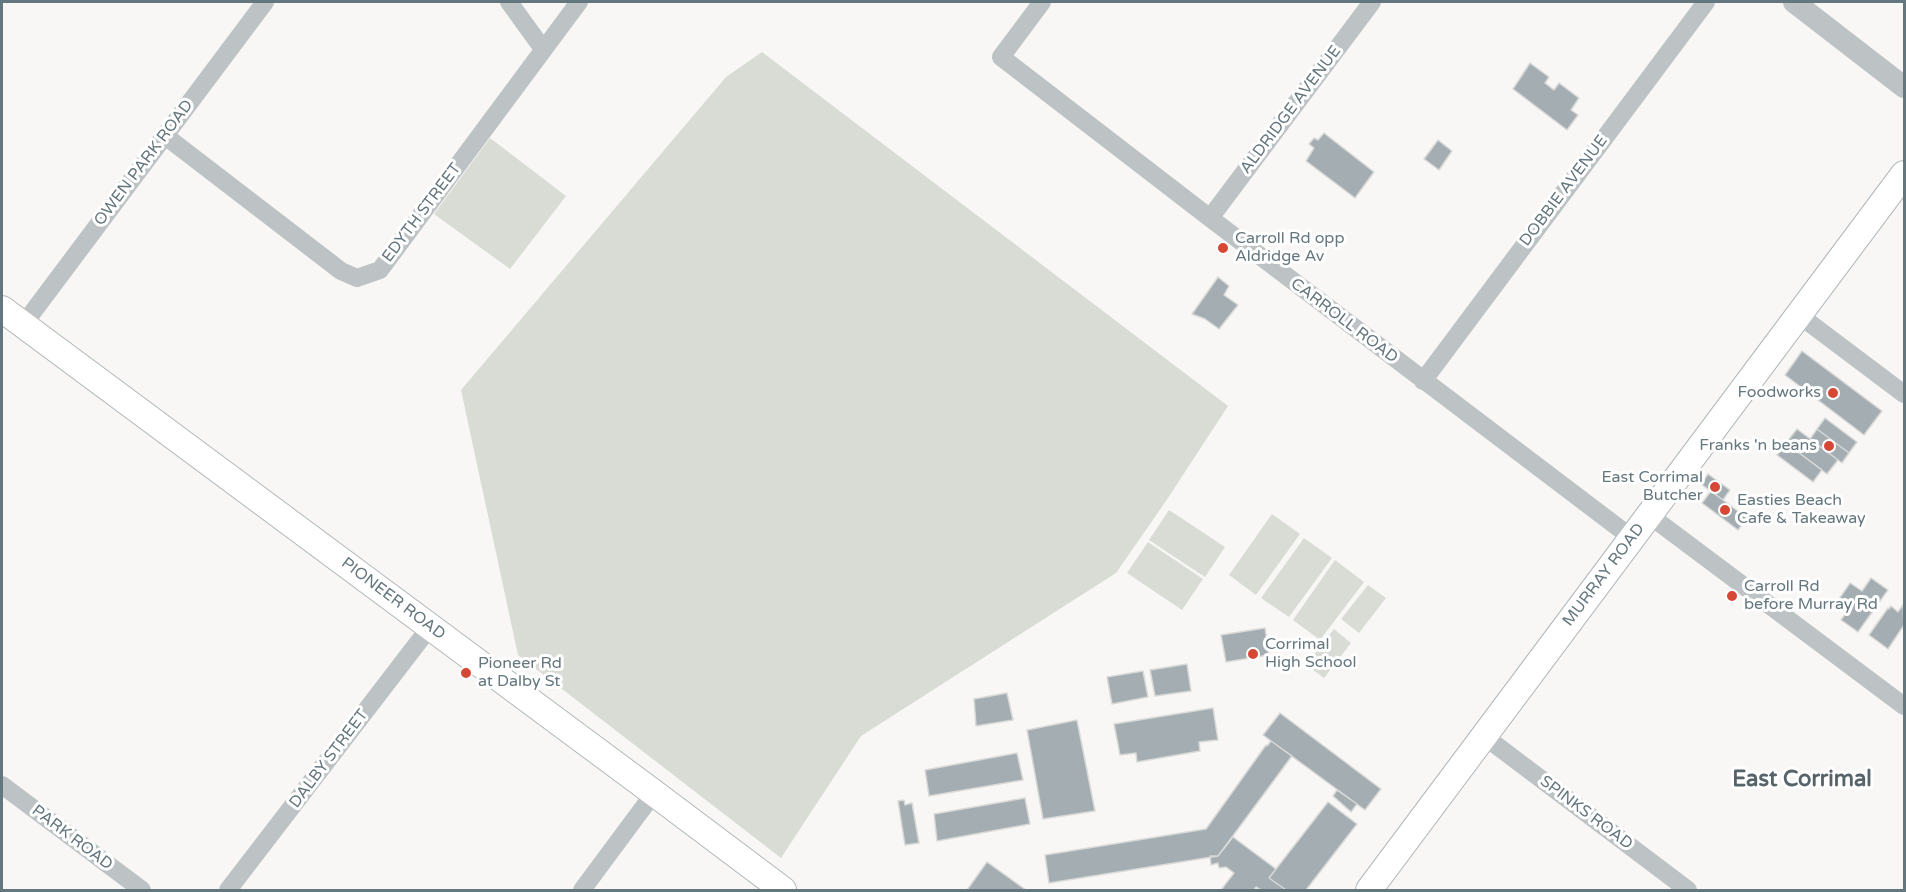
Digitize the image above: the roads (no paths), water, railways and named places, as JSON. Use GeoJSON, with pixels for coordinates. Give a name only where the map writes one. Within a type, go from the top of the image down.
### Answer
{"type":"FeatureCollection","features":[{"type":"Feature","properties":{"kind":"main road","name":"MURRAY ROAD"},"geometry":{"type":"LineString","coordinates":[[1369,891],[1905,174]]}},
{"type":"Feature","properties":{"kind":"main road","name":"PIONEER ROAD"},"geometry":{"type":"LineString","coordinates":[[2,309],[783,891]]}},
{"type":"Feature","properties":{"kind":"street","name":"OWEN PARK ROAD"},"geometry":{"type":"LineString","coordinates":[[23,325],[265,2]]}},
{"type":"Feature","properties":{"kind":"street"},"geometry":{"type":"LineString","coordinates":[[509,2],[543,49]]}},
{"type":"Feature","properties":{"kind":"street","name":"EDYTH STREET"},"geometry":{"type":"LineString","coordinates":[[164,135],[341,271],[357,278],[380,270],[579,2]]}},
{"type":"Feature","properties":{"kind":"street","name":"CARROLL ROAD"},"geometry":{"type":"LineString","coordinates":[[1042,2],[1001,57],[1423,381],[1632,538]]}},
{"type":"Feature","properties":{"kind":"street","name":"ALDRIDGE AVENUE"},"geometry":{"type":"LineString","coordinates":[[1210,218],[1372,2]]}},
{"type":"Feature","properties":{"kind":"street","name":"DOBBIE AVENUE"},"geometry":{"type":"LineString","coordinates":[[1423,381],[1706,2]]}},
{"type":"Feature","properties":{"kind":"street"},"geometry":{"type":"LineString","coordinates":[[1794,2],[1905,87]]}},
{"type":"Feature","properties":{"kind":"street"},"geometry":{"type":"LineString","coordinates":[[1799,315],[1905,394]]}},
{"type":"Feature","properties":{"kind":"street"},"geometry":{"type":"LineString","coordinates":[[1649,515],[1905,706]]}},
{"type":"Feature","properties":{"kind":"street","name":"DALBY STREET"},"geometry":{"type":"LineString","coordinates":[[228,891],[430,627]]}},
{"type":"Feature","properties":{"kind":"street","name":"SPINKS ROAD"},"geometry":{"type":"LineString","coordinates":[[1484,736],[1688,891]]}},
{"type":"Feature","properties":{"kind":"street","name":"PARK ROAD"},"geometry":{"type":"LineString","coordinates":[[2,785],[141,891]]}},
{"type":"Feature","properties":{"kind":"street"},"geometry":{"type":"LineString","coordinates":[[582,891],[654,793]]}},
{"type":"Feature","properties":{"kind":"place","name":"Carroll Rd opp Aldridge Av"},"geometry":{"type":"Point","coordinates":[1223,248]}},
{"type":"Feature","properties":{"kind":"place","name":"Foodworks"},"geometry":{"type":"Point","coordinates":[1833,393]}},
{"type":"Feature","properties":{"kind":"place","name":"Franks 'n beans"},"geometry":{"type":"Point","coordinates":[1829,446]}},
{"type":"Feature","properties":{"kind":"place","name":"East Corrimal Butcher"},"geometry":{"type":"Point","coordinates":[1715,487]}},
{"type":"Feature","properties":{"kind":"place","name":"Easties Beach Cafe & Takeaway"},"geometry":{"type":"Point","coordinates":[1725,510]}},
{"type":"Feature","properties":{"kind":"place","name":"Carroll Rd before Murray Rd"},"geometry":{"type":"Point","coordinates":[1732,596]}},
{"type":"Feature","properties":{"kind":"place","name":"Corrimal High School"},"geometry":{"type":"Point","coordinates":[1253,654]}},
{"type":"Feature","properties":{"kind":"place","name":"Pioneer Rd at Dalby St"},"geometry":{"type":"Point","coordinates":[466,673]}},
{"type":"Feature","properties":{"kind":"district","name":"East Corrimal"},"geometry":{"type":"Point","coordinates":[1802,780]}}]}
